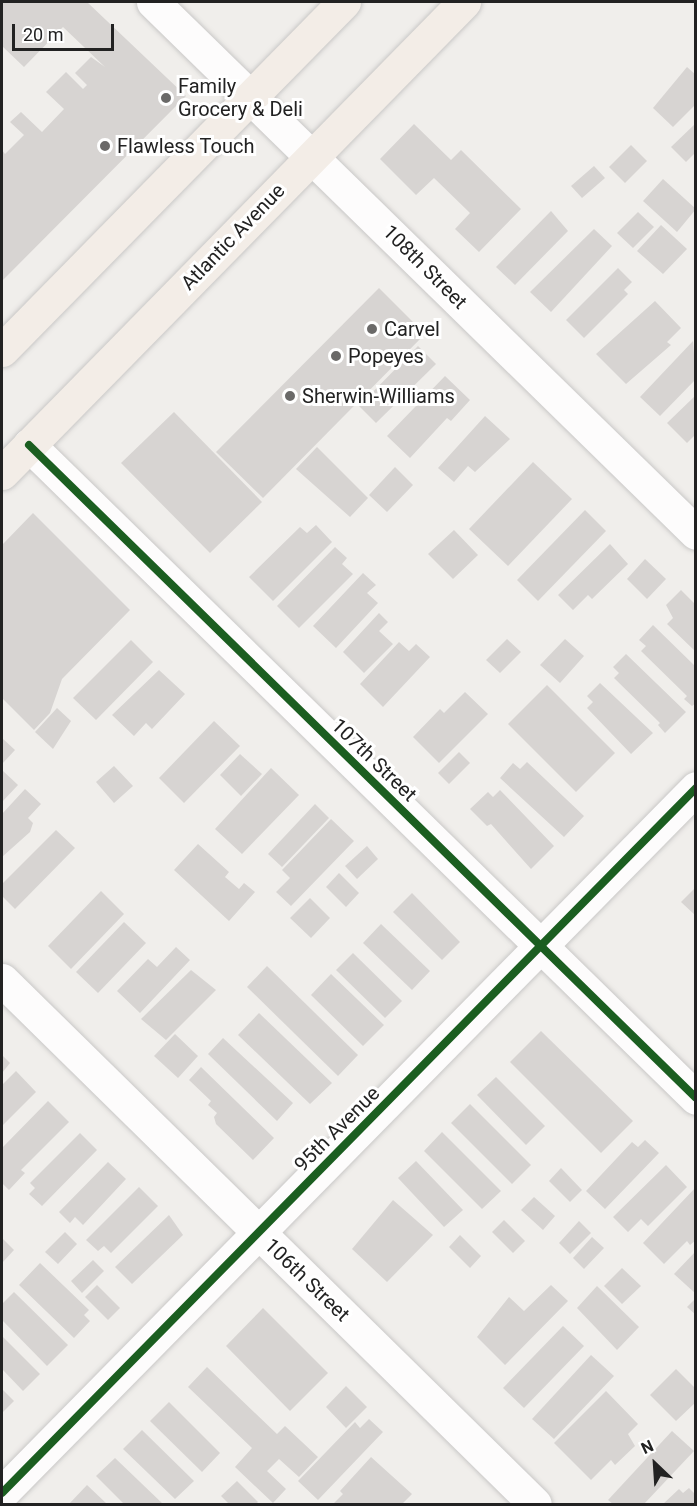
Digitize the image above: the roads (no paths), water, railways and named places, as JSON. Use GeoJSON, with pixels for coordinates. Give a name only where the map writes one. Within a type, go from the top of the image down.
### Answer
{"type":"FeatureCollection","features":[{"type":"Feature","properties":{"kind":"main road"},"geometry":{"type":"LineString","coordinates":[[2,350],[344,2]]}},
{"type":"Feature","properties":{"kind":"main road","name":"Atlantic Avenue"},"geometry":{"type":"LineString","coordinates":[[2,473],[464,2]]}},
{"type":"Feature","properties":{"kind":"street","name":"108th Street"},"geometry":{"type":"LineString","coordinates":[[153,2],[696,533]]}},
{"type":"Feature","properties":{"kind":"street","name":"107th Street"},"geometry":{"type":"LineString","coordinates":[[29,446],[696,1098]]}},
{"type":"Feature","properties":{"kind":"street","name":"95th Avenue"},"geometry":{"type":"LineString","coordinates":[[2,1493],[696,788]]}},
{"type":"Feature","properties":{"kind":"street","name":"106th Street"},"geometry":{"type":"LineString","coordinates":[[2,980],[535,1504]]}},
{"type":"Feature","properties":{"kind":"place","name":"Family Grocery & Deli"},"geometry":{"type":"Point","coordinates":[166,98]}},
{"type":"Feature","properties":{"kind":"place","name":"Flawless Touch"},"geometry":{"type":"Point","coordinates":[105,146]}},
{"type":"Feature","properties":{"kind":"place","name":"Carvel"},"geometry":{"type":"Point","coordinates":[372,329]}},
{"type":"Feature","properties":{"kind":"place","name":"Popeyes"},"geometry":{"type":"Point","coordinates":[336,356]}},
{"type":"Feature","properties":{"kind":"place","name":"Sherwin-Williams"},"geometry":{"type":"Point","coordinates":[290,396]}}]}
